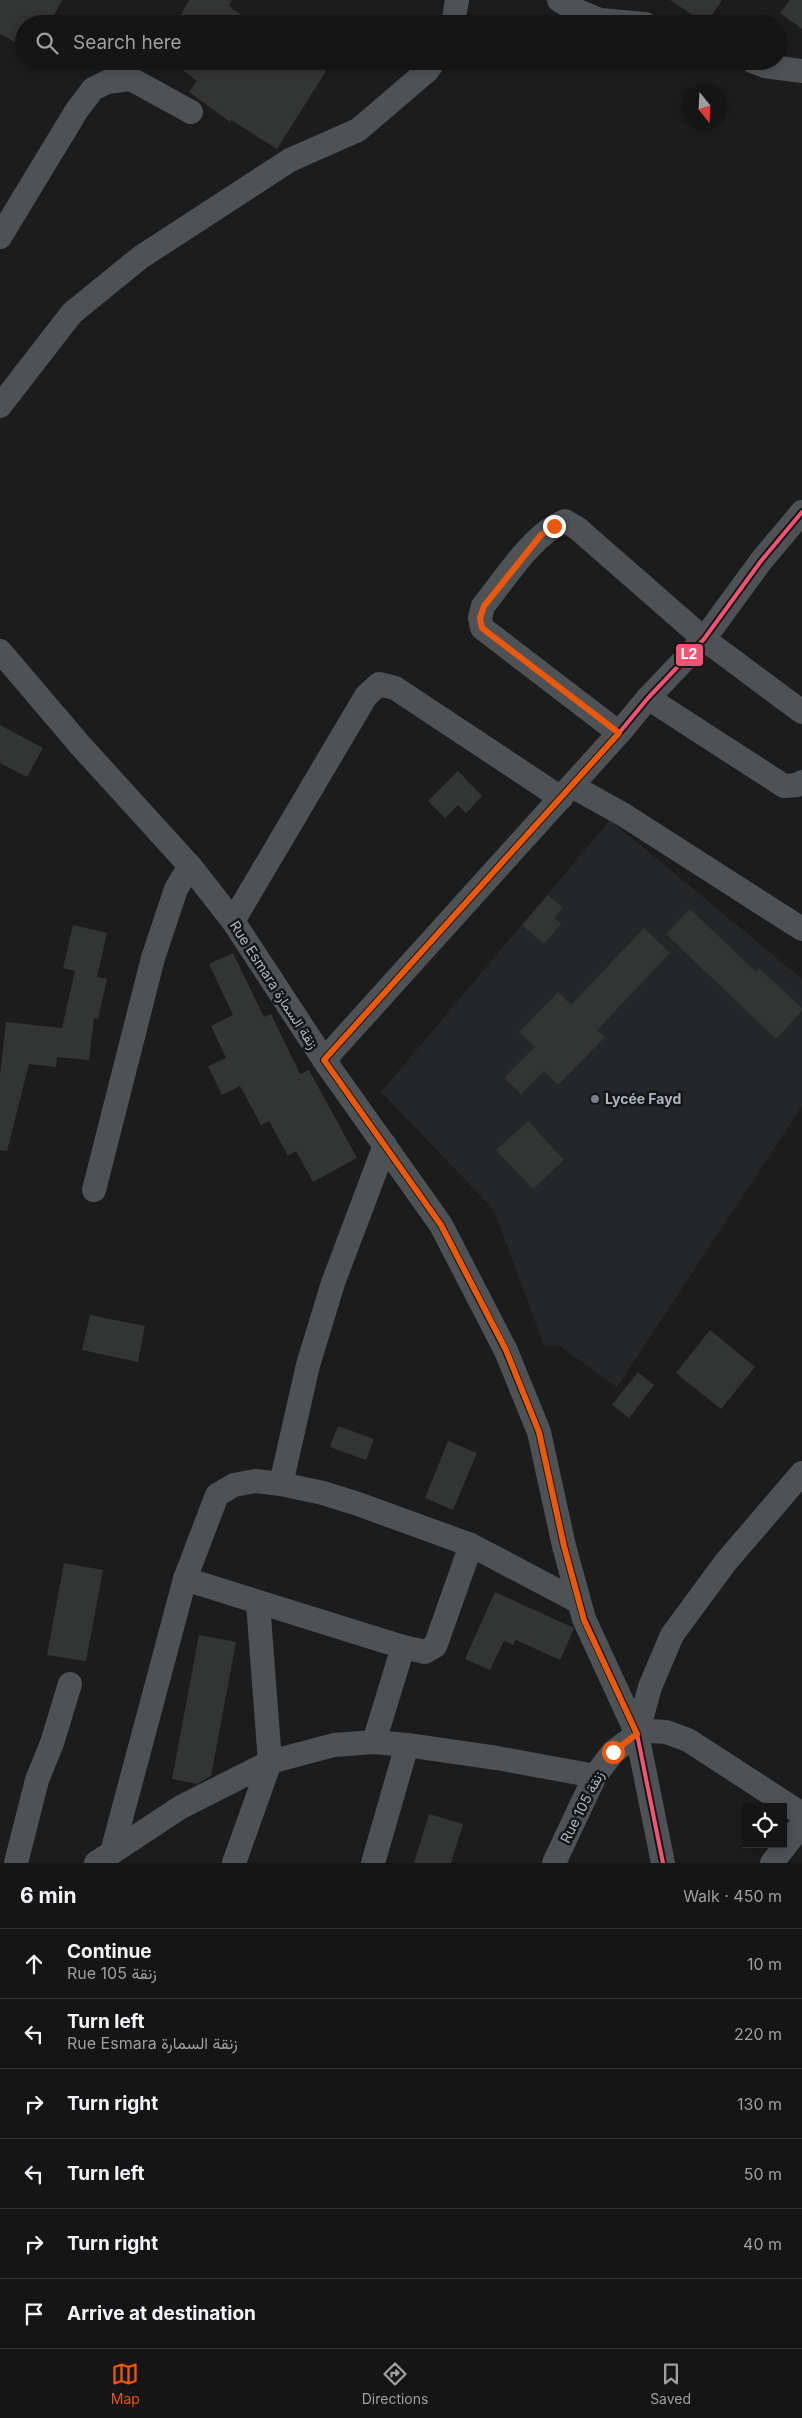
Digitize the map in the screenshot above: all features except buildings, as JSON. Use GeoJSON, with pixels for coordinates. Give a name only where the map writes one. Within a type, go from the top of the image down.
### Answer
{"type":"FeatureCollection","features":[{"type":"Feature","properties":{"kind":"street"},"geometry":{"type":"LineString","coordinates":[[454,15],[457,0]]}},
{"type":"Feature","properties":{"kind":"street"},"geometry":{"type":"LineString","coordinates":[[559,0],[588,15]]}},
{"type":"Feature","properties":{"kind":"street"},"geometry":{"type":"LineString","coordinates":[[787,69],[802,71]]}},
{"type":"Feature","properties":{"kind":"street"},"geometry":{"type":"LineString","coordinates":[[0,406],[72,313],[141,258],[290,160],[358,130],[428,70]]}},
{"type":"Feature","properties":{"kind":"street"},"geometry":{"type":"LineString","coordinates":[[0,237],[77,110],[93,89],[107,82],[131,80],[191,112]]}},
{"type":"Feature","properties":{"kind":"street"},"geometry":{"type":"LineString","coordinates":[[324,1060],[567,792],[648,698],[704,639],[761,561],[802,512]]}},
{"type":"Feature","properties":{"kind":"street"},"geometry":{"type":"LineString","coordinates":[[619,733],[482,628],[480,618],[484,606],[541,535],[565,521],[577,528],[704,639],[802,712]]}},
{"type":"Feature","properties":{"kind":"street","name":"Rue Esmara زنقة السمارة"},"geometry":{"type":"LineString","coordinates":[[0,652],[80,745],[190,866],[233,921],[324,1060],[441,1225],[506,1350],[539,1432],[564,1546],[584,1620],[637,1734],[663,1863]]}},
{"type":"Feature","properties":{"kind":"street"},"geometry":{"type":"LineString","coordinates":[[233,921],[366,696],[379,684],[395,688],[567,792],[624,815],[802,929]]}},
{"type":"Feature","properties":{"kind":"street"},"geometry":{"type":"LineString","coordinates":[[648,698],[784,786],[797,785],[802,782]]}},
{"type":"Feature","properties":{"kind":"street"},"geometry":{"type":"LineString","coordinates":[[94,1190],[153,958],[176,889],[190,866]]}},
{"type":"Feature","properties":{"kind":"street"},"geometry":{"type":"LineString","coordinates":[[281,1484],[308,1365],[333,1284],[385,1145]]}},
{"type":"Feature","properties":{"kind":"street"},"geometry":{"type":"LineString","coordinates":[[802,1472],[725,1563],[672,1635],[650,1688],[637,1734],[650,1731],[666,1732],[688,1740],[802,1814]]}},
{"type":"Feature","properties":{"kind":"street"},"geometry":{"type":"LineString","coordinates":[[104,1858],[185,1579],[217,1495],[242,1482],[255,1480],[323,1493],[471,1545],[580,1602]]}},
{"type":"Feature","properties":{"kind":"street"},"geometry":{"type":"LineString","coordinates":[[185,1579],[258,1603],[425,1652],[435,1646],[471,1545]]}},
{"type":"Feature","properties":{"kind":"street"},"geometry":{"type":"LineString","coordinates":[[234,1863],[270,1762],[258,1603]]}},
{"type":"Feature","properties":{"kind":"street"},"geometry":{"type":"LineString","coordinates":[[374,1742],[403,1647]]}},
{"type":"Feature","properties":{"kind":"street"},"geometry":{"type":"LineString","coordinates":[[16,1863],[37,1780],[52,1743],[70,1684]]}},
{"type":"Feature","properties":{"kind":"street","name":"Rue 105 زنقة"},"geometry":{"type":"LineString","coordinates":[[554,1863],[595,1776],[613,1752],[637,1734]]}},
{"type":"Feature","properties":{"kind":"street"},"geometry":{"type":"LineString","coordinates":[[104,1858],[181,1807],[270,1762],[334,1745],[374,1742],[407,1745],[498,1758],[595,1776]]}},
{"type":"Feature","properties":{"kind":"street"},"geometry":{"type":"LineString","coordinates":[[373,1863],[407,1745]]}},
{"type":"Feature","properties":{"kind":"street"},"geometry":{"type":"LineString","coordinates":[[772,1863],[802,1824]]}},
{"type":"Feature","properties":{"kind":"shaded area","name":"Lycée Fayd"},"geometry":{"type":"Polygon","coordinates":[[[610,820],[802,979],[802,1106],[617,1387],[558,1345],[544,1346],[494,1210],[381,1092],[610,820]]]}},
{"type":"Feature","properties":{"kind":"transit line","name":"L2"},"geometry":{"type":"LineString","coordinates":[[324,1060],[619,733],[648,698],[704,639],[761,561],[802,512]]}},
{"type":"Feature","properties":{"kind":"transit line","name":"L2"},"geometry":{"type":"LineString","coordinates":[[324,1060],[441,1225],[506,1351],[539,1432],[564,1546],[584,1619],[637,1734],[663,1863]]}},
{"type":"Feature","properties":{"kind":"place","name":"Lycée Fayd"},"geometry":{"type":"Point","coordinates":[595,1099]}},
{"type":"Feature","properties":{"kind":"route"},"geometry":{"type":"LineString","coordinates":[[554,526],[541,535],[484,606],[480,618],[482,628],[619,733],[324,1060],[441,1225],[506,1350],[539,1432],[564,1546],[584,1620],[637,1734],[613,1752]]}}]}
